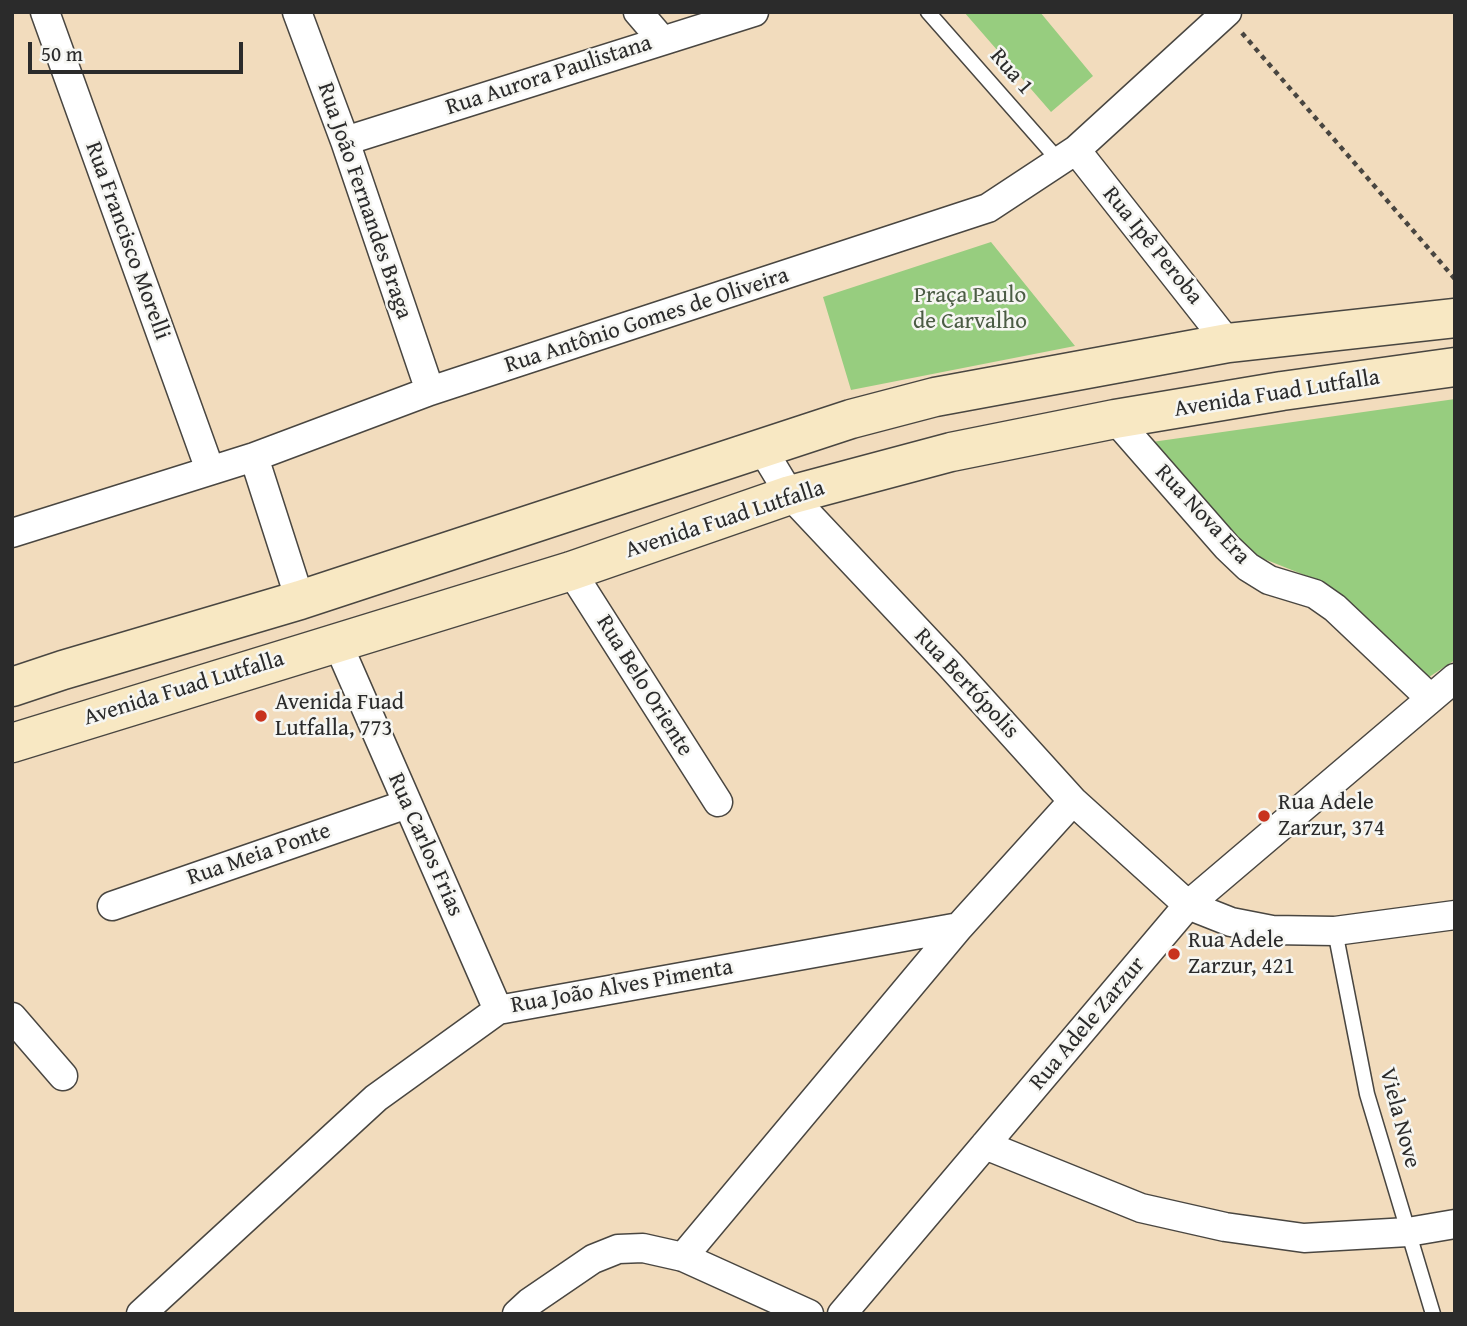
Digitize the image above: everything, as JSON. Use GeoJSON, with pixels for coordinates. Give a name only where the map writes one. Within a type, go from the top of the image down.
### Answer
{"type":"FeatureCollection","features":[{"type":"Feature","properties":{"kind":"main road"},"geometry":{"type":"LineString","coordinates":[[12,687],[300,600],[761,447],[934,397],[1228,343],[1455,317]]}},
{"type":"Feature","properties":{"kind":"main road","name":"Avenida Fuad Lutfalla"},"geometry":{"type":"LineString","coordinates":[[12,743],[571,571],[790,495],[951,452],[1115,419],[1282,391],[1455,367]]}},
{"type":"Feature","properties":{"kind":"street","name":"Rua Francisco Morelli"},"geometry":{"type":"LineString","coordinates":[[45,12],[210,470]]}},
{"type":"Feature","properties":{"kind":"street","name":"Rua João Fernandes Braga"},"geometry":{"type":"LineString","coordinates":[[297,12],[345,141],[429,391]]}},
{"type":"Feature","properties":{"kind":"street"},"geometry":{"type":"LineString","coordinates":[[638,12],[662,40]]}},
{"type":"Feature","properties":{"kind":"street","name":"Rua Aurora Paulistana"},"geometry":{"type":"LineString","coordinates":[[345,141],[754,12]]}},
{"type":"Feature","properties":{"kind":"street","name":"Rua Antônio Gomes de Oliveira"},"geometry":{"type":"LineString","coordinates":[[14,527],[254,457],[429,391],[956,221],[988,208],[1068,156],[1226,13]]}},
{"type":"Feature","properties":{"kind":"street","name":"Rua Ipê Peroba"},"geometry":{"type":"LineString","coordinates":[[1068,156],[1228,343]]}},
{"type":"Feature","properties":{"kind":"street","name":"Rua Nova Era"},"geometry":{"type":"LineString","coordinates":[[1115,419],[1227,547],[1248,567],[1269,580],[1315,594],[1335,608],[1430,698]]}},
{"type":"Feature","properties":{"kind":"street","name":"Rua Bertópolis"},"geometry":{"type":"LineString","coordinates":[[761,447],[790,495],[1073,801],[1188,905]]}},
{"type":"Feature","properties":{"kind":"street"},"geometry":{"type":"LineString","coordinates":[[254,457],[300,600]]}},
{"type":"Feature","properties":{"kind":"street","name":"Rua Belo Oriente"},"geometry":{"type":"LineString","coordinates":[[571,571],[718,802]]}},
{"type":"Feature","properties":{"kind":"street","name":"Rua Carlos Frias"},"geometry":{"type":"LineString","coordinates":[[337,642],[498,1010]]}},
{"type":"Feature","properties":{"kind":"street","name":"Rua Adele Zarzur"},"geometry":{"type":"LineString","coordinates":[[842,1314],[1188,905],[1455,678]]}},
{"type":"Feature","properties":{"kind":"street"},"geometry":{"type":"LineString","coordinates":[[683,1257],[959,927],[1073,801]]}},
{"type":"Feature","properties":{"kind":"street","name":"Rua Meia Ponte"},"geometry":{"type":"LineString","coordinates":[[112,906],[407,804]]}},
{"type":"Feature","properties":{"kind":"street"},"geometry":{"type":"LineString","coordinates":[[1188,905],[1231,922],[1272,930],[1335,930],[1455,915]]}},
{"type":"Feature","properties":{"kind":"street","name":"Rua João Alves Pimenta"},"geometry":{"type":"LineString","coordinates":[[141,1314],[376,1098],[498,1010],[959,927]]}},
{"type":"Feature","properties":{"kind":"street"},"geometry":{"type":"LineString","coordinates":[[12,1017],[63,1076]]}},
{"type":"Feature","properties":{"kind":"street"},"geometry":{"type":"LineString","coordinates":[[985,1145],[1141,1208],[1225,1227],[1304,1238],[1408,1232],[1455,1224]]}},
{"type":"Feature","properties":{"kind":"street"},"geometry":{"type":"LineString","coordinates":[[526,1310],[593,1259],[618,1249],[643,1248],[683,1257],[810,1314]]}},
{"type":"Feature","properties":{"kind":"lane","name":"Rua 1"},"geometry":{"type":"LineString","coordinates":[[928,12],[1068,156]]}},
{"type":"Feature","properties":{"kind":"lane","name":"Viela Nove"},"geometry":{"type":"LineString","coordinates":[[1335,930],[1367,1094],[1433,1314]]}},
{"type":"Feature","properties":{"kind":"path"},"geometry":{"type":"LineString","coordinates":[[1226,13],[1455,279]]}},
{"type":"Feature","properties":{"kind":"green space"},"geometry":{"type":"Polygon","coordinates":[[[964,12],[1040,12],[1093,76],[1051,112],[964,12]]]}},
{"type":"Feature","properties":{"kind":"green space","name":"Praça Paulo de Carvalho"},"geometry":{"type":"Polygon","coordinates":[[[991,242],[1075,346],[851,390],[823,297],[991,242]]]}},
{"type":"Feature","properties":{"kind":"green space"},"geometry":{"type":"Polygon","coordinates":[[[1455,399],[1455,660],[1426,679],[1312,578],[1254,555],[1152,442],[1455,399]]]}},
{"type":"Feature","properties":{"kind":"place","name":"Avenida Fuad Lutfalla, 773"},"geometry":{"type":"Point","coordinates":[261,716]}},
{"type":"Feature","properties":{"kind":"place","name":"Rua Adele Zarzur, 374"},"geometry":{"type":"Point","coordinates":[1264,816]}},
{"type":"Feature","properties":{"kind":"place","name":"Rua Adele Zarzur, 421"},"geometry":{"type":"Point","coordinates":[1174,954]}}]}
